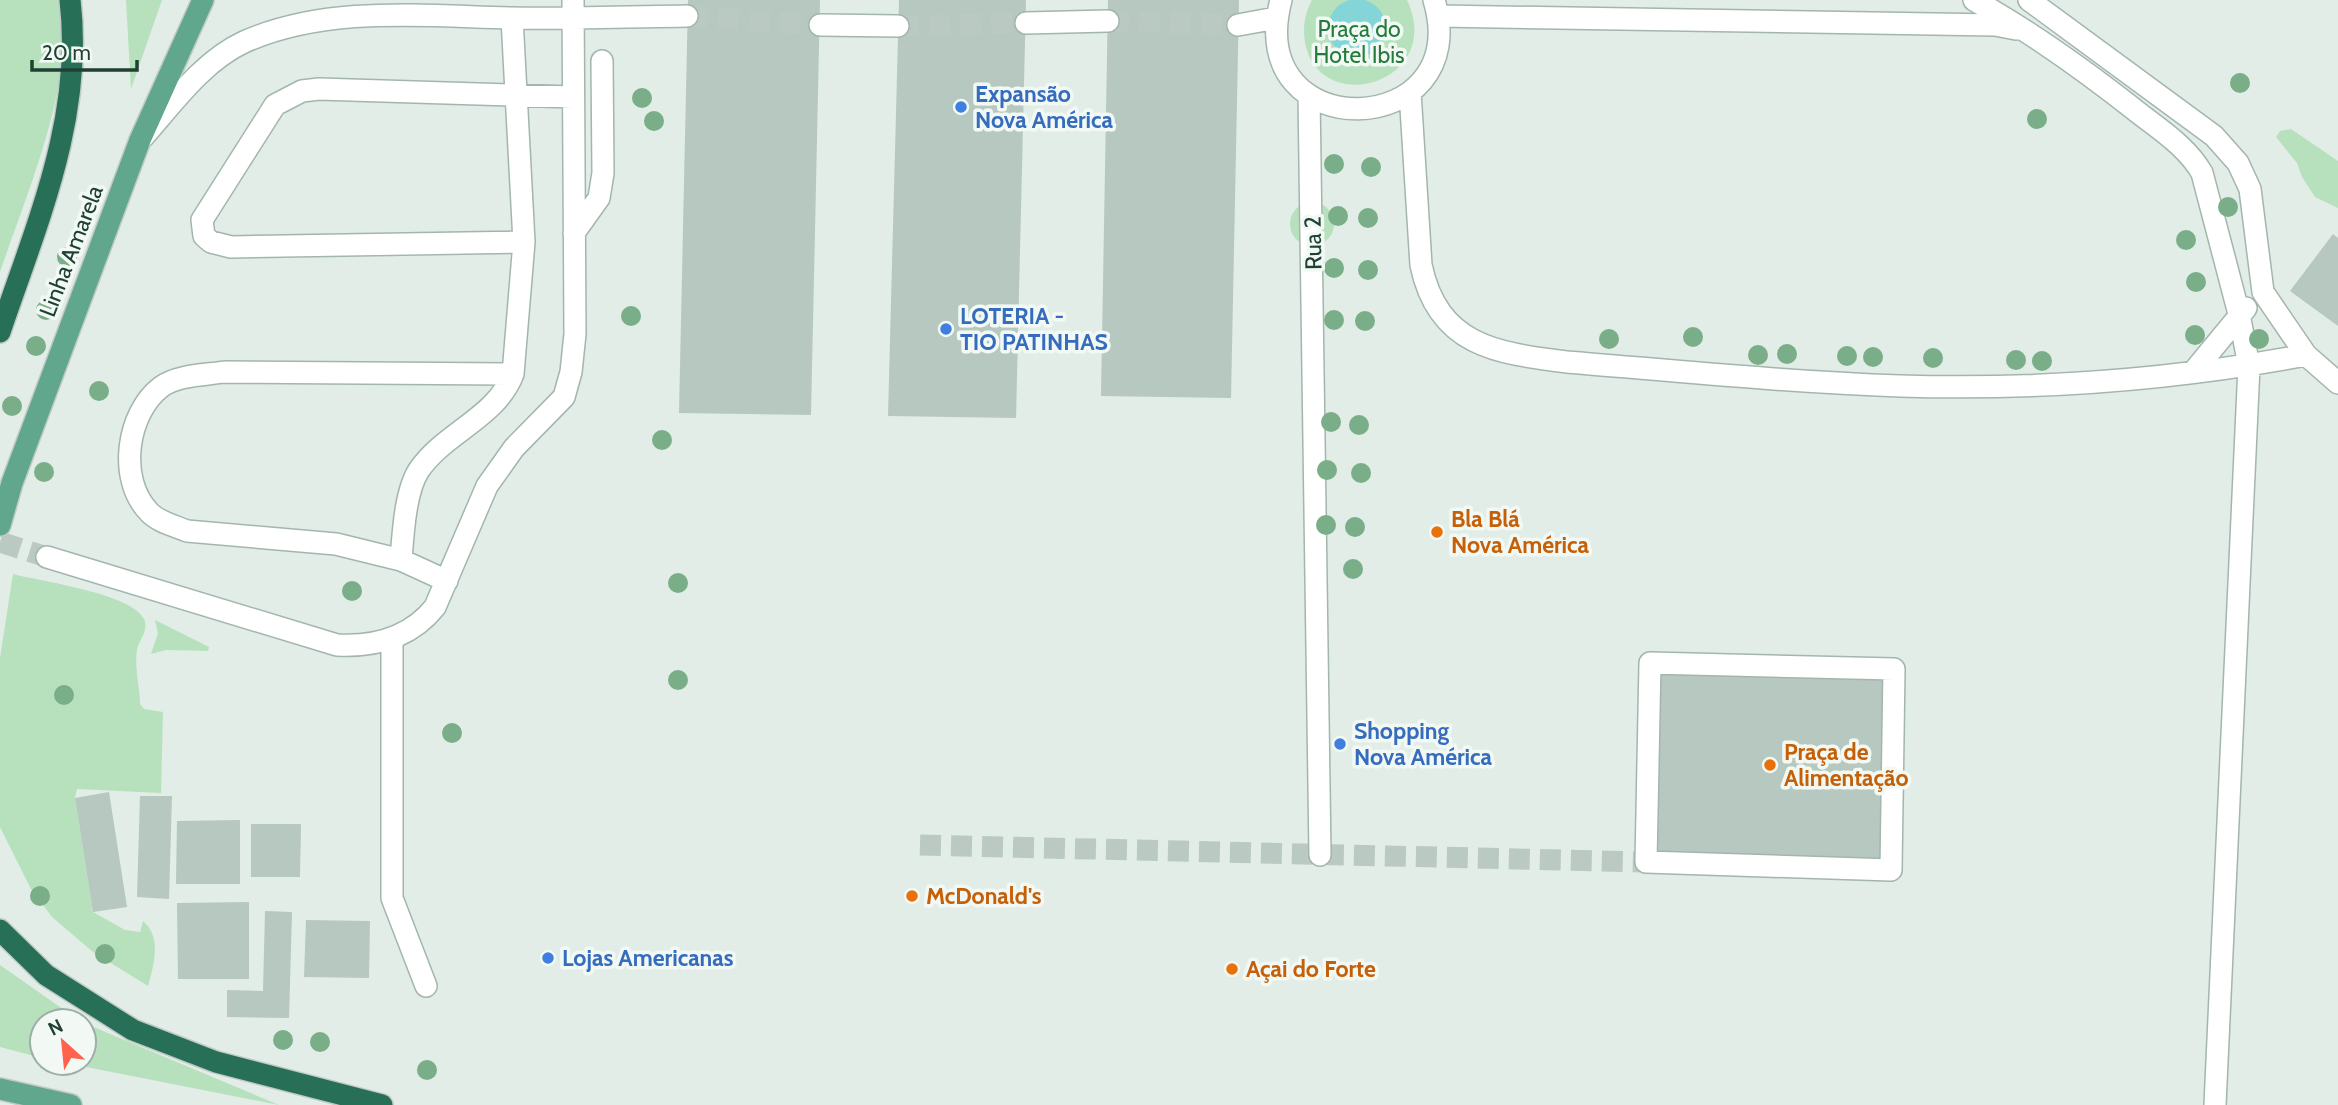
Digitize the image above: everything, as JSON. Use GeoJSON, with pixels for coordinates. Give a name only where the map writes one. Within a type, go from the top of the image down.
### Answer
{"type":"FeatureCollection","features":[{"type":"Feature","properties":{"kind":"highway"},"geometry":{"type":"LineString","coordinates":[[0,332],[60,158],[72,92],[74,25],[71,0]]}},
{"type":"Feature","properties":{"kind":"highway"},"geometry":{"type":"LineString","coordinates":[[0,930],[46,975],[133,1030],[216,1062],[382,1105]]}},
{"type":"Feature","properties":{"kind":"main road","name":"Linha Amarela"},"geometry":{"type":"LineString","coordinates":[[0,525],[12,483],[140,140],[203,0]]}},
{"type":"Feature","properties":{"kind":"main road"},"geometry":{"type":"LineString","coordinates":[[0,1089],[71,1105]]}},
{"type":"Feature","properties":{"kind":"street"},"geometry":{"type":"LineString","coordinates":[[1974,0],[2028,31],[2151,122],[2197,163],[2203,173],[2239,314],[2249,366],[2215,1105]]}},
{"type":"Feature","properties":{"kind":"street"},"geometry":{"type":"LineString","coordinates":[[2029,0],[2214,136],[2238,163],[2250,189],[2263,292],[2306,355],[2338,383]]}},
{"type":"Feature","properties":{"kind":"street"},"geometry":{"type":"LineString","coordinates":[[1238,25],[1278,9],[1276,43],[1292,78],[1309,95],[1324,104],[1359,111],[1394,102],[1409,92],[1430,68],[1436,54],[1436,8],[1995,25],[2028,31]]}},
{"type":"Feature","properties":{"kind":"street"},"geometry":{"type":"LineString","coordinates":[[140,140],[203,70],[243,43],[299,25],[352,17],[512,18],[573,9],[687,16]]}},
{"type":"Feature","properties":{"kind":"street"},"geometry":{"type":"LineString","coordinates":[[47,557],[337,645],[362,646],[392,640],[423,622],[435,607],[487,486],[514,448],[564,397],[571,372],[575,334],[573,9]]}},
{"type":"Feature","properties":{"kind":"street"},"geometry":{"type":"LineString","coordinates":[[401,560],[405,517],[417,472],[438,447],[497,402],[513,374],[524,242],[514,96],[512,18]]}},
{"type":"Feature","properties":{"kind":"street"},"geometry":{"type":"LineString","coordinates":[[1026,23],[1108,21]]}},
{"type":"Feature","properties":{"kind":"street"},"geometry":{"type":"LineString","coordinates":[[820,25],[898,26]]}},
{"type":"Feature","properties":{"kind":"street"},"geometry":{"type":"LineString","coordinates":[[574,233],[599,198],[603,173],[602,61]]}},
{"type":"Feature","properties":{"kind":"street"},"geometry":{"type":"LineString","coordinates":[[524,242],[232,247],[211,242],[204,236],[202,220],[275,105],[302,91],[318,89],[573,97]]}},
{"type":"Feature","properties":{"kind":"street"},"geometry":{"type":"LineString","coordinates":[[1409,92],[1421,265],[1425,285],[1443,316],[1458,333],[1477,345],[1517,356],[1567,362],[1899,386],[2084,384],[2249,366],[2306,355]]}},
{"type":"Feature","properties":{"kind":"street","name":"Rua 2"},"geometry":{"type":"LineString","coordinates":[[1309,95],[1320,855]]}},
{"type":"Feature","properties":{"kind":"street"},"geometry":{"type":"LineString","coordinates":[[2194,371],[2239,314],[2263,292]]}},
{"type":"Feature","properties":{"kind":"street"},"geometry":{"type":"LineString","coordinates":[[447,581],[401,560],[336,544],[187,531],[166,523],[149,513],[136,494],[129,467],[136,416],[163,385],[192,376],[224,372],[513,374]]}},
{"type":"Feature","properties":{"kind":"street"},"geometry":{"type":"LineString","coordinates":[[392,640],[392,898],[426,986]]}},
{"type":"Feature","properties":{"kind":"street"},"geometry":{"type":"LineString","coordinates":[[1650,663],[1894,668],[1891,870],[1646,862],[1650,663]]}},
{"type":"Feature","properties":{"kind":"green space"},"geometry":{"type":"Polygon","coordinates":[[[0,0],[59,0],[63,29],[62,63],[56,99],[35,174],[0,272],[0,0]]]}},
{"type":"Feature","properties":{"kind":"green space"},"geometry":{"type":"Polygon","coordinates":[[[126,0],[162,0],[131,89],[126,0]]]}},
{"type":"Feature","properties":{"kind":"green space","name":"Praça do Hotel Ibis"},"geometry":{"type":"Polygon","coordinates":[[[1312,0],[1407,0],[1414,28],[1410,52],[1397,69],[1378,80],[1356,85],[1335,81],[1317,69],[1306,47],[1304,23],[1312,0]]]}},
{"type":"Feature","properties":{"kind":"green space"},"geometry":{"type":"Polygon","coordinates":[[[2291,129],[2338,161],[2338,208],[2315,197],[2302,177],[2297,163],[2276,137],[2280,131],[2291,129]]]}},
{"type":"Feature","properties":{"kind":"green space"},"geometry":{"type":"Polygon","coordinates":[[[1312,202],[1321,203],[1328,208],[1333,215],[1333,233],[1328,240],[1321,245],[1312,246],[1303,245],[1296,240],[1291,233],[1290,224],[1291,215],[1296,208],[1303,203],[1312,202]]]}},
{"type":"Feature","properties":{"kind":"green space"},"geometry":{"type":"Polygon","coordinates":[[[13,574],[123,602],[144,619],[145,631],[136,656],[140,704],[144,709],[163,712],[161,793],[77,789],[75,798],[93,912],[125,930],[140,932],[143,921],[149,928],[155,943],[155,952],[148,986],[93,952],[52,917],[31,889],[0,827],[0,658],[13,574]]]}},
{"type":"Feature","properties":{"kind":"green space"},"geometry":{"type":"Polygon","coordinates":[[[155,620],[209,647],[208,651],[166,650],[151,654],[158,633],[155,620]]]}},
{"type":"Feature","properties":{"kind":"green space"},"geometry":{"type":"Polygon","coordinates":[[[0,965],[60,1007],[28,1007],[28,1054],[0,1047],[0,965]]]}},
{"type":"Feature","properties":{"kind":"green space"},"geometry":{"type":"Polygon","coordinates":[[[98,1029],[279,1105],[98,1069],[98,1029]]]}},
{"type":"Feature","properties":{"kind":"water"},"geometry":{"type":"Polygon","coordinates":[[[1351,-1],[1363,-1],[1378,7],[1386,22],[1386,34],[1378,49],[1363,57],[1351,57],[1336,49],[1328,34],[1328,22],[1336,7],[1351,-1]]]}},
{"type":"Feature","properties":{"kind":"building"},"geometry":{"type":"Polygon","coordinates":[[[688,0],[820,0],[811,415],[679,413],[688,0]]]}},
{"type":"Feature","properties":{"kind":"building"},"geometry":{"type":"Polygon","coordinates":[[[899,0],[1026,0],[1016,418],[888,416],[899,0]]]}},
{"type":"Feature","properties":{"kind":"building"},"geometry":{"type":"Polygon","coordinates":[[[1108,0],[1239,0],[1231,398],[1101,396],[1108,0]]]}},
{"type":"Feature","properties":{"kind":"building"},"geometry":{"type":"Polygon","coordinates":[[[2333,234],[2338,238],[2338,326],[2290,291],[2333,234]]]}},
{"type":"Feature","properties":{"kind":"building","name":"Praça de Alimentação"},"geometry":{"type":"Polygon","coordinates":[[[1650,663],[1894,669],[1891,870],[1646,862],[1650,663]]]}},
{"type":"Feature","properties":{"kind":"building"},"geometry":{"type":"Polygon","coordinates":[[[109,792],[127,907],[93,912],[75,798],[109,792]]]}},
{"type":"Feature","properties":{"kind":"building"},"geometry":{"type":"Polygon","coordinates":[[[140,796],[172,796],[169,899],[137,897],[140,796]]]}},
{"type":"Feature","properties":{"kind":"building"},"geometry":{"type":"Polygon","coordinates":[[[240,820],[240,884],[176,884],[177,821],[240,820]]]}},
{"type":"Feature","properties":{"kind":"building"},"geometry":{"type":"Polygon","coordinates":[[[251,824],[301,824],[300,877],[251,877],[251,824]]]}},
{"type":"Feature","properties":{"kind":"building"},"geometry":{"type":"Polygon","coordinates":[[[249,902],[249,979],[178,979],[177,903],[249,902]]]}},
{"type":"Feature","properties":{"kind":"building"},"geometry":{"type":"Polygon","coordinates":[[[265,911],[292,912],[289,1018],[227,1017],[227,990],[263,991],[265,911]]]}},
{"type":"Feature","properties":{"kind":"building"},"geometry":{"type":"Polygon","coordinates":[[[306,920],[370,921],[369,978],[304,977],[306,920]]]}},
{"type":"Feature","properties":{"kind":"tunnel"},"geometry":{"type":"LineString","coordinates":[[687,16],[820,25]]}},
{"type":"Feature","properties":{"kind":"tunnel"},"geometry":{"type":"LineString","coordinates":[[1108,21],[1238,25]]}},
{"type":"Feature","properties":{"kind":"tunnel"},"geometry":{"type":"LineString","coordinates":[[898,26],[1026,23]]}},
{"type":"Feature","properties":{"kind":"tunnel"},"geometry":{"type":"LineString","coordinates":[[0,542],[47,557]]}},
{"type":"Feature","properties":{"kind":"tunnel"},"geometry":{"type":"LineString","coordinates":[[920,845],[1646,862]]}},
{"type":"Feature","properties":{"kind":"place","name":"Expansão Nova América"},"geometry":{"type":"Point","coordinates":[961,107]}},
{"type":"Feature","properties":{"kind":"place","name":"LOTERIA - TIO PATINHAS"},"geometry":{"type":"Point","coordinates":[946,329]}},
{"type":"Feature","properties":{"kind":"place","name":"Bla Blá Nova América"},"geometry":{"type":"Point","coordinates":[1437,532]}},
{"type":"Feature","properties":{"kind":"place","name":"Shopping Nova América"},"geometry":{"type":"Point","coordinates":[1340,744]}},
{"type":"Feature","properties":{"kind":"place","name":"Praça de Alimentação"},"geometry":{"type":"Point","coordinates":[1770,765]}},
{"type":"Feature","properties":{"kind":"place","name":"McDonald's"},"geometry":{"type":"Point","coordinates":[912,896]}},
{"type":"Feature","properties":{"kind":"place","name":"Lojas Americanas"},"geometry":{"type":"Point","coordinates":[548,958]}},
{"type":"Feature","properties":{"kind":"place","name":"Açai do Forte"},"geometry":{"type":"Point","coordinates":[1232,969]}}]}
